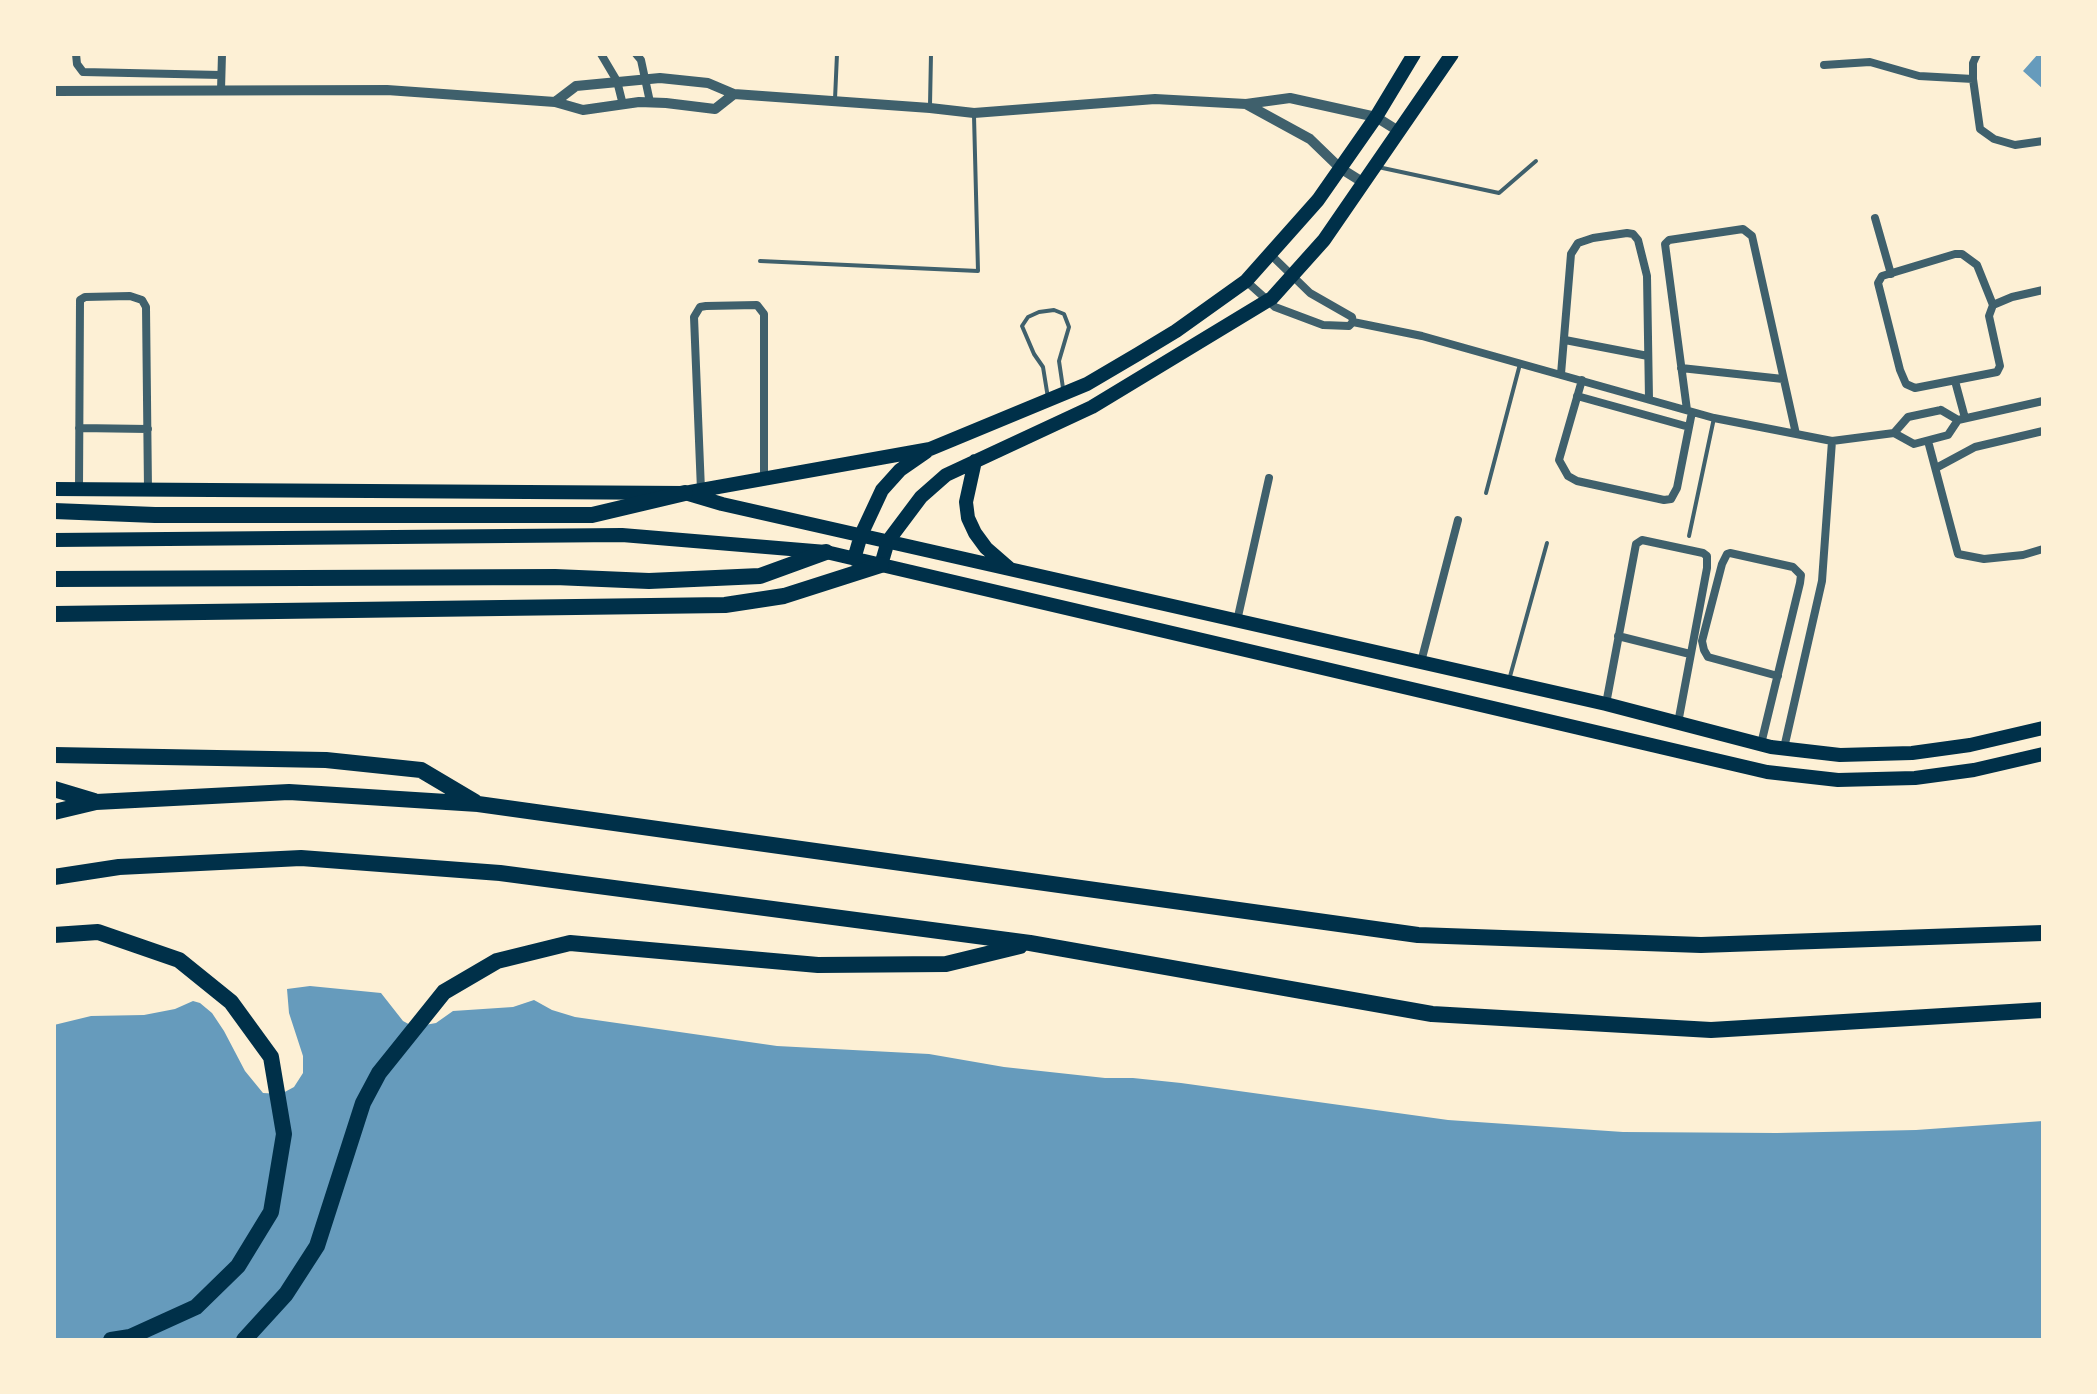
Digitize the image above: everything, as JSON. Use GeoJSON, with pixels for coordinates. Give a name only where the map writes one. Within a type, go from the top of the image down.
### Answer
{"type":"FeatureCollection","features":[{"type":"Feature","properties":{"kind":"highway"},"geometry":{"type":"LineString","coordinates":[[54,511],[155,515],[592,515],[693,492]]}},
{"type":"Feature","properties":{"kind":"highway"},"geometry":{"type":"LineString","coordinates":[[54,579],[555,577],[649,581],[760,576],[826,552]]}},
{"type":"Feature","properties":{"kind":"highway"},"geometry":{"type":"LineString","coordinates":[[54,614],[725,605],[784,596],[881,565]]}},
{"type":"Feature","properties":{"kind":"highway"},"geometry":{"type":"LineString","coordinates":[[54,755],[326,760],[421,770],[478,804]]}},
{"type":"Feature","properties":{"kind":"highway"},"geometry":{"type":"LineString","coordinates":[[54,789],[96,802]]}},
{"type":"Feature","properties":{"kind":"highway"},"geometry":{"type":"LineString","coordinates":[[54,812],[96,802],[289,792],[478,804],[1418,935],[1701,945],[2043,933]]}},
{"type":"Feature","properties":{"kind":"highway"},"geometry":{"type":"LineString","coordinates":[[54,877],[119,867],[301,858],[500,873],[1030,943],[1432,1014],[1711,1030],[2043,1010]]}},
{"type":"Feature","properties":{"kind":"highway"},"geometry":{"type":"LineString","coordinates":[[54,935],[98,932],[179,960],[231,1002],[271,1057],[284,1134],[271,1212],[238,1266],[196,1307],[130,1337],[111,1340]]}},
{"type":"Feature","properties":{"kind":"highway"},"geometry":{"type":"LineString","coordinates":[[244,1340],[286,1294],[317,1246],[363,1103],[379,1073],[444,992],[497,961],[570,943],[818,965],[946,964],[1030,943]]}},
{"type":"Feature","properties":{"kind":"main road"},"geometry":{"type":"LineString","coordinates":[[54,489],[693,492],[930,449],[1087,384],[1176,331],[1246,281],[1318,200],[1376,117],[1414,54]]}},
{"type":"Feature","properties":{"kind":"main road"},"geometry":{"type":"LineString","coordinates":[[881,565],[888,541],[921,497],[946,475],[1092,407],[1268,301],[1324,240],[1452,54]]}},
{"type":"Feature","properties":{"kind":"main road"},"geometry":{"type":"LineString","coordinates":[[1138,354],[1150,372]]}},
{"type":"Feature","properties":{"kind":"main road"},"geometry":{"type":"LineString","coordinates":[[854,559],[861,535],[882,490],[900,470],[930,449]]}},
{"type":"Feature","properties":{"kind":"main road"},"geometry":{"type":"LineString","coordinates":[[975,461],[966,502],[968,518],[986,548],[1010,569]]}},
{"type":"Feature","properties":{"kind":"main road"},"geometry":{"type":"LineString","coordinates":[[693,492],[861,535],[1606,704],[1761,744],[1840,755],[1912,753],[1970,745],[2043,728]]}},
{"type":"Feature","properties":{"kind":"main road"},"geometry":{"type":"LineString","coordinates":[[54,540],[622,535],[826,552],[1767,772],[1838,780],[1915,778],[1974,770],[2043,754]]}},
{"type":"Feature","properties":{"kind":"street"},"geometry":{"type":"LineString","coordinates":[[76,54],[77,64],[83,72],[221,75]]}},
{"type":"Feature","properties":{"kind":"street"},"geometry":{"type":"LineString","coordinates":[[221,90],[222,54]]}},
{"type":"Feature","properties":{"kind":"street"},"geometry":{"type":"LineString","coordinates":[[601,54],[617,81],[623,105]]}},
{"type":"Feature","properties":{"kind":"street"},"geometry":{"type":"LineString","coordinates":[[636,54],[641,60],[650,102]]}},
{"type":"Feature","properties":{"kind":"street"},"geometry":{"type":"LineString","coordinates":[[1977,54],[1973,63],[1973,79],[1980,129],[1994,139],[2015,145],[2043,141]]}},
{"type":"Feature","properties":{"kind":"street"},"geometry":{"type":"LineString","coordinates":[[1824,65],[1870,62],[1919,76],[1973,79]]}},
{"type":"Feature","properties":{"kind":"street"},"geometry":{"type":"LineString","coordinates":[[555,102],[576,86],[646,79],[708,83],[734,94],[974,113],[1155,99],[1246,104],[1290,98],[1376,117],[1400,132]]}},
{"type":"Feature","properties":{"kind":"street"},"geometry":{"type":"LineString","coordinates":[[54,91],[387,90],[555,102],[583,110],[650,102],[715,109],[734,94]]}},
{"type":"Feature","properties":{"kind":"street"},"geometry":{"type":"LineString","coordinates":[[1246,104],[1310,139],[1340,168],[1364,183]]}},
{"type":"Feature","properties":{"kind":"street"},"geometry":{"type":"LineString","coordinates":[[1875,218],[1891,274]]}},
{"type":"Feature","properties":{"kind":"street"},"geometry":{"type":"LineString","coordinates":[[1582,380],[1559,460],[1568,476],[1577,481],[1671,499],[1677,488],[1690,411],[1681,368],[1665,244],[1669,240],[1743,229],[1752,236],[1796,434]]}},
{"type":"Feature","properties":{"kind":"street"},"geometry":{"type":"LineString","coordinates":[[1561,374],[1573,249],[1585,240],[1633,234],[1638,240],[1647,276],[1649,399]]}},
{"type":"Feature","properties":{"kind":"street"},"geometry":{"type":"LineString","coordinates":[[1270,254],[1310,293],[1352,317],[1353,322]]}},
{"type":"Feature","properties":{"kind":"street"},"geometry":{"type":"LineString","coordinates":[[1955,254],[1962,254],[1977,265],[1993,305],[1989,316],[1999,369],[1991,375],[1915,388],[1906,384],[1878,288],[1882,276],[1891,274],[1955,254]]}},
{"type":"Feature","properties":{"kind":"street"},"geometry":{"type":"LineString","coordinates":[[1246,281],[1275,307],[1323,325],[1339,328],[1353,322]]}},
{"type":"Feature","properties":{"kind":"street"},"geometry":{"type":"LineString","coordinates":[[1993,305],[2043,290]]}},
{"type":"Feature","properties":{"kind":"street"},"geometry":{"type":"LineString","coordinates":[[79,489],[80,300],[85,297],[130,296],[142,300],[146,307],[148,490]]}},
{"type":"Feature","properties":{"kind":"street"},"geometry":{"type":"LineString","coordinates":[[693,492],[694,317],[700,307],[757,305],[764,314],[764,479]]}},
{"type":"Feature","properties":{"kind":"street"},"geometry":{"type":"LineString","coordinates":[[1353,322],[1422,336],[1520,362],[1714,418],[1832,441],[1894,433],[1914,444],[1948,435],[1962,419]]}},
{"type":"Feature","properties":{"kind":"street"},"geometry":{"type":"LineString","coordinates":[[1565,340],[1648,356]]}},
{"type":"Feature","properties":{"kind":"street"},"geometry":{"type":"LineString","coordinates":[[1681,368],[1783,379]]}},
{"type":"Feature","properties":{"kind":"street"},"geometry":{"type":"LineString","coordinates":[[1955,381],[1962,419]]}},
{"type":"Feature","properties":{"kind":"street"},"geometry":{"type":"LineString","coordinates":[[1577,396],[1689,427]]}},
{"type":"Feature","properties":{"kind":"street"},"geometry":{"type":"LineString","coordinates":[[1894,433],[1908,417],[1941,410],[1962,419],[2043,401]]}},
{"type":"Feature","properties":{"kind":"street"},"geometry":{"type":"LineString","coordinates":[[79,428],[148,429]]}},
{"type":"Feature","properties":{"kind":"street"},"geometry":{"type":"LineString","coordinates":[[1936,468],[1975,447],[2043,431]]}},
{"type":"Feature","properties":{"kind":"street"},"geometry":{"type":"LineString","coordinates":[[1784,748],[1822,581],[1832,441]]}},
{"type":"Feature","properties":{"kind":"street"},"geometry":{"type":"LineString","coordinates":[[1928,441],[1958,554],[1984,559],[2023,555],[2043,549]]}},
{"type":"Feature","properties":{"kind":"street"},"geometry":{"type":"LineString","coordinates":[[1237,621],[1269,478]]}},
{"type":"Feature","properties":{"kind":"street"},"geometry":{"type":"LineString","coordinates":[[1421,663],[1458,520]]}},
{"type":"Feature","properties":{"kind":"street"},"geometry":{"type":"LineString","coordinates":[[1606,704],[1638,541],[1703,553],[1708,561],[1707,568],[1678,723]]}},
{"type":"Feature","properties":{"kind":"street"},"geometry":{"type":"LineString","coordinates":[[1761,744],[1778,676],[1801,575],[1793,567],[1727,554],[1702,641],[1704,650],[1708,657],[1778,676]]}},
{"type":"Feature","properties":{"kind":"street"},"geometry":{"type":"LineString","coordinates":[[1618,636],[1690,654]]}},
{"type":"Feature","properties":{"kind":"lane"},"geometry":{"type":"LineString","coordinates":[[835,102],[837,54]]}},
{"type":"Feature","properties":{"kind":"lane"},"geometry":{"type":"LineString","coordinates":[[930,108],[931,54]]}},
{"type":"Feature","properties":{"kind":"lane"},"geometry":{"type":"LineString","coordinates":[[760,261],[978,271],[974,113]]}},
{"type":"Feature","properties":{"kind":"lane"},"geometry":{"type":"LineString","coordinates":[[1375,166],[1499,193],[1536,161]]}},
{"type":"Feature","properties":{"kind":"lane"},"geometry":{"type":"LineString","coordinates":[[1049,401],[1043,367],[1022,326],[1028,317],[1039,312],[1054,310],[1064,314],[1069,327],[1059,361],[1061,384],[1066,394]]}},
{"type":"Feature","properties":{"kind":"lane"},"geometry":{"type":"LineString","coordinates":[[1486,493],[1520,362]]}},
{"type":"Feature","properties":{"kind":"lane"},"geometry":{"type":"LineString","coordinates":[[1689,536],[1714,418]]}},
{"type":"Feature","properties":{"kind":"lane"},"geometry":{"type":"LineString","coordinates":[[1508,684],[1547,543]]}},
{"type":"Feature","properties":{"kind":"water"},"geometry":{"type":"Polygon","coordinates":[[[2038,54],[2043,54],[2043,89],[2023,71],[2038,54]]]}},
{"type":"Feature","properties":{"kind":"water"},"geometry":{"type":"Polygon","coordinates":[[[310,986],[381,993],[403,1021],[414,1027],[436,1023],[453,1011],[513,1007],[534,1000],[575,1017],[777,1046],[929,1054],[1004,1067],[1181,1083],[1448,1120],[1623,1132],[1777,1133],[1916,1130],[2043,1121],[2043,1340],[54,1340],[54,1025],[91,1016],[144,1015],[175,1009],[193,1001],[200,1003],[212,1013],[245,1071],[263,1093],[281,1094],[294,1087],[303,1073],[303,1056],[289,1013],[287,989],[310,986]]]}}]}
